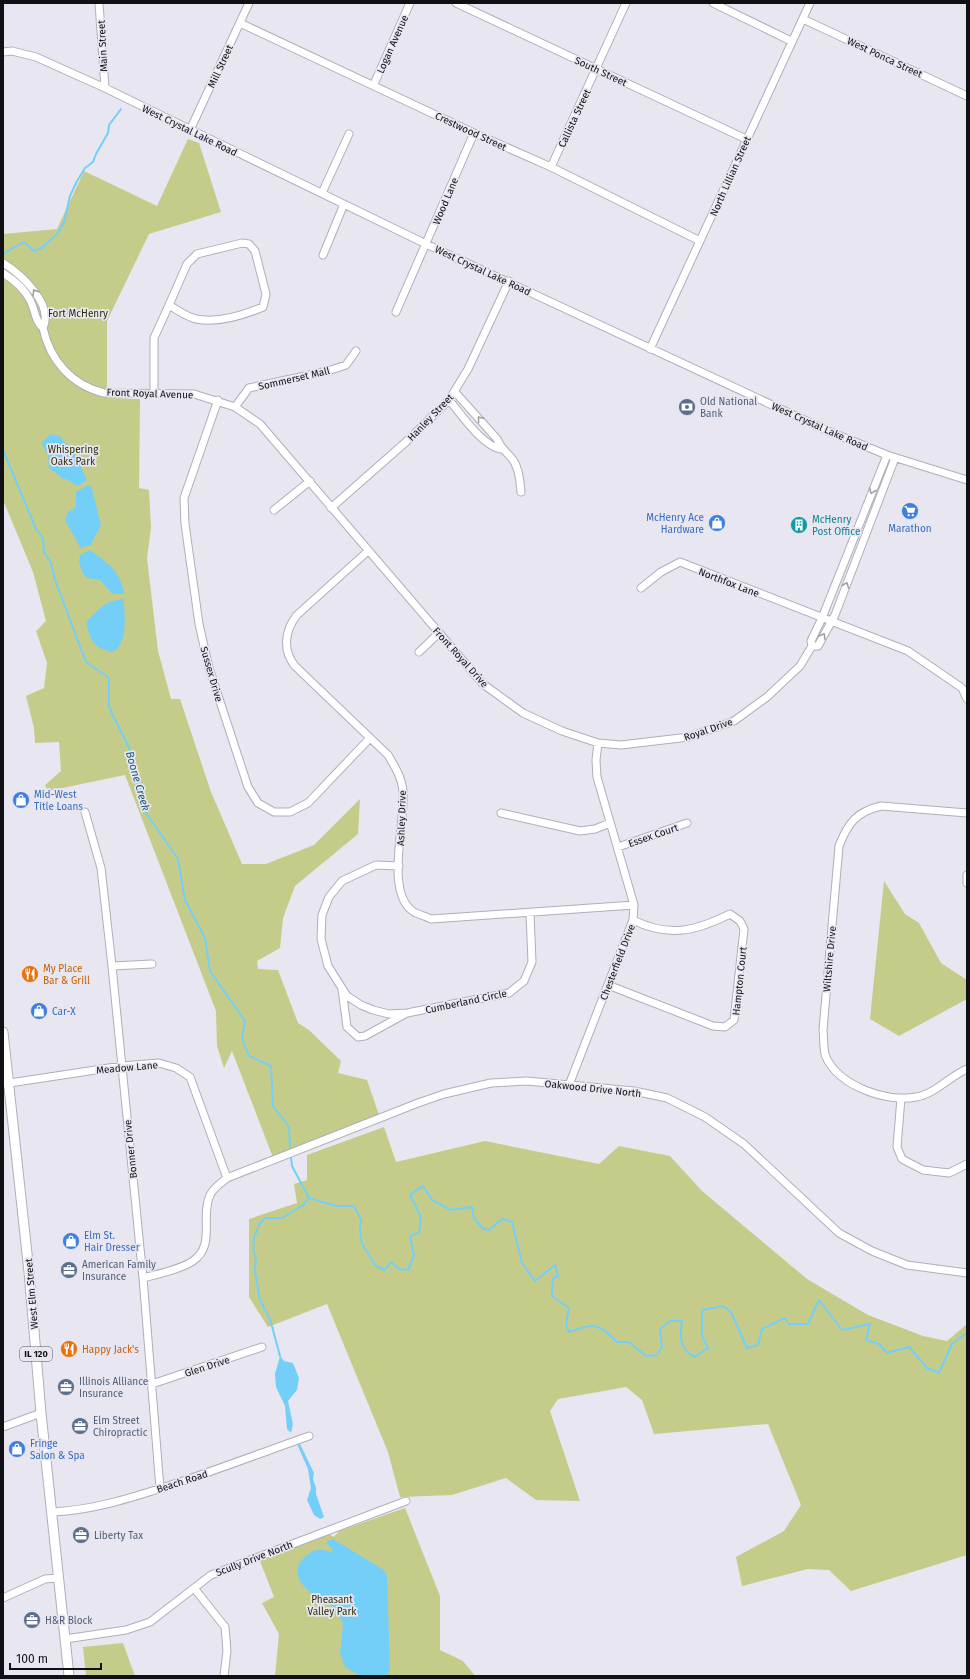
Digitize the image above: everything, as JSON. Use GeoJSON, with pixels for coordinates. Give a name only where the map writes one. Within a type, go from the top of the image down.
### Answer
{"type":"FeatureCollection","features":[{"type":"Feature","properties":{"kind":"main road","name":"West Elm Street"},"geometry":{"type":"LineString","coordinates":[[3,1032],[6,1083],[29,1272],[41,1413],[69,1676]]}},
{"type":"Feature","properties":{"kind":"street","name":"Main Street"},"geometry":{"type":"LineString","coordinates":[[99,3],[105,88]]}},
{"type":"Feature","properties":{"kind":"street","name":"Mill Street"},"geometry":{"type":"LineString","coordinates":[[190,130],[249,3]]}},
{"type":"Feature","properties":{"kind":"street","name":"Logan Avenue"},"geometry":{"type":"LineString","coordinates":[[374,84],[410,3]]}},
{"type":"Feature","properties":{"kind":"street","name":"South Street"},"geometry":{"type":"LineString","coordinates":[[456,3],[746,139]]}},
{"type":"Feature","properties":{"kind":"street","name":"Callista Street"},"geometry":{"type":"LineString","coordinates":[[551,167],[626,3]]}},
{"type":"Feature","properties":{"kind":"street"},"geometry":{"type":"LineString","coordinates":[[714,3],[791,41]]}},
{"type":"Feature","properties":{"kind":"street","name":"North Lillian Street"},"geometry":{"type":"LineString","coordinates":[[650,349],[791,41],[810,3]]}},
{"type":"Feature","properties":{"kind":"street","name":"West Ponca Street"},"geometry":{"type":"LineString","coordinates":[[803,19],[967,96]]}},
{"type":"Feature","properties":{"kind":"street","name":"Crestwood Street"},"geometry":{"type":"LineString","coordinates":[[240,22],[374,84],[474,133],[551,167],[700,241]]}},
{"type":"Feature","properties":{"kind":"street","name":"West Crystal Lake Road"},"geometry":{"type":"LineString","coordinates":[[3,52],[17,52],[36,57],[105,88],[426,244],[828,431],[895,458],[967,480]]}},
{"type":"Feature","properties":{"kind":"street","name":"Wood Lane"},"geometry":{"type":"LineString","coordinates":[[396,312],[474,133]]}},
{"type":"Feature","properties":{"kind":"street"},"geometry":{"type":"LineString","coordinates":[[322,193],[349,134]]}},
{"type":"Feature","properties":{"kind":"street"},"geometry":{"type":"LineString","coordinates":[[322,255],[344,204]]}},
{"type":"Feature","properties":{"kind":"street"},"geometry":{"type":"LineString","coordinates":[[154,392],[154,338],[168,305],[187,264],[196,254],[242,243],[250,244],[255,251],[266,294],[262,307],[252,311],[212,320],[195,319],[168,305]]}},
{"type":"Feature","properties":{"kind":"street","name":"Front Royal Avenue"},"geometry":{"type":"LineString","coordinates":[[3,263],[24,278],[36,292],[44,316],[45,324],[43,328],[51,353],[62,368],[73,378],[95,390],[104,393],[154,392],[194,394],[218,400],[235,407],[260,424],[368,551]]}},
{"type":"Feature","properties":{"kind":"street","name":"Front Royal Avenue"},"geometry":{"type":"LineString","coordinates":[[3,273],[18,284],[27,295],[38,325],[43,328]]}},
{"type":"Feature","properties":{"kind":"street","name":"Hanley Street"},"geometry":{"type":"LineString","coordinates":[[331,508],[407,441],[449,400],[455,392],[508,281]]}},
{"type":"Feature","properties":{"kind":"street","name":"Sommerset Mall"},"geometry":{"type":"LineString","coordinates":[[235,407],[249,388],[328,371],[346,365],[356,351]]}},
{"type":"Feature","properties":{"kind":"street"},"geometry":{"type":"LineString","coordinates":[[455,392],[497,439],[501,449],[513,459],[518,472],[521,492]]}},
{"type":"Feature","properties":{"kind":"street","name":"Sussex Drive"},"geometry":{"type":"LineString","coordinates":[[218,400],[184,498],[184,524],[199,624],[209,668],[248,787],[258,803],[274,812],[290,812],[308,803],[370,738]]}},
{"type":"Feature","properties":{"kind":"street"},"geometry":{"type":"LineString","coordinates":[[449,400],[485,441],[494,448],[501,449]]}},
{"type":"Feature","properties":{"kind":"street","name":"Royal Drive"},"geometry":{"type":"LineString","coordinates":[[598,743],[621,744],[689,737],[734,721],[767,697],[800,666],[812,646],[811,641],[822,618],[887,455]]}},
{"type":"Feature","properties":{"kind":"street","name":"Royal Drive"},"geometry":{"type":"LineString","coordinates":[[812,646],[818,646],[832,622],[895,458]]}},
{"type":"Feature","properties":{"kind":"street"},"geometry":{"type":"LineString","coordinates":[[274,510],[310,481]]}},
{"type":"Feature","properties":{"kind":"street","name":"Ashley Drive"},"geometry":{"type":"LineString","coordinates":[[368,551],[297,615],[289,628],[286,644],[288,654],[295,666],[388,754],[397,771],[403,791],[397,880],[401,896],[413,912],[431,918],[530,913],[634,905]]}},
{"type":"Feature","properties":{"kind":"street","name":"Front Royal Drive"},"geometry":{"type":"LineString","coordinates":[[368,551],[483,684],[523,713],[562,732],[598,743]]}},
{"type":"Feature","properties":{"kind":"street","name":"Northfox Lane"},"geometry":{"type":"LineString","coordinates":[[641,588],[661,572],[680,562],[822,618]]}},
{"type":"Feature","properties":{"kind":"street"},"geometry":{"type":"LineString","coordinates":[[822,618],[908,651],[962,688],[967,699]]}},
{"type":"Feature","properties":{"kind":"street"},"geometry":{"type":"LineString","coordinates":[[418,652],[439,633]]}},
{"type":"Feature","properties":{"kind":"street","name":"Chesterfield Drive"},"geometry":{"type":"LineString","coordinates":[[569,1085],[633,920],[634,905],[597,777],[596,760],[598,743]]}},
{"type":"Feature","properties":{"kind":"street","name":"Wiltshire Drive"},"geometry":{"type":"LineString","coordinates":[[967,813],[881,806],[869,809],[856,817],[846,829],[839,846],[823,1030],[826,1057],[844,1080],[871,1093],[901,1098],[918,1097],[934,1089],[955,1074],[967,1069]]}},
{"type":"Feature","properties":{"kind":"street","name":"Bonner Drive"},"geometry":{"type":"LineString","coordinates":[[85,812],[101,868],[112,966],[143,1278],[160,1488]]}},
{"type":"Feature","properties":{"kind":"street"},"geometry":{"type":"LineString","coordinates":[[501,813],[580,831],[610,823]]}},
{"type":"Feature","properties":{"kind":"street","name":"Essex Court"},"geometry":{"type":"LineString","coordinates":[[618,847],[687,823]]}},
{"type":"Feature","properties":{"kind":"street","name":"Cumberland Circle"},"geometry":{"type":"LineString","coordinates":[[399,866],[376,865],[342,881],[329,897],[322,915],[321,939],[328,966],[342,989],[352,1000],[373,1010],[389,1014],[407,1013],[509,994],[524,980],[532,962],[530,913]]}},
{"type":"Feature","properties":{"kind":"street"},"geometry":{"type":"LineString","coordinates":[[967,875],[967,883]]}},
{"type":"Feature","properties":{"kind":"street","name":"Hampton Court"},"geometry":{"type":"LineString","coordinates":[[608,985],[713,1026],[725,1027],[734,1020],[744,929],[740,921],[730,914],[691,930],[671,931],[648,928],[633,920]]}},
{"type":"Feature","properties":{"kind":"street"},"geometry":{"type":"LineString","coordinates":[[112,966],[152,964]]}},
{"type":"Feature","properties":{"kind":"street","name":"Cumberland Circle"},"geometry":{"type":"LineString","coordinates":[[342,989],[347,1027],[358,1036],[365,1036],[407,1013]]}},
{"type":"Feature","properties":{"kind":"street","name":"Meadow Lane"},"geometry":{"type":"LineString","coordinates":[[6,1083],[122,1066],[159,1063],[176,1068],[190,1077],[227,1178]]}},
{"type":"Feature","properties":{"kind":"street","name":"Oakwood Drive North"},"geometry":{"type":"LineString","coordinates":[[227,1178],[444,1094],[491,1083],[527,1081],[634,1091],[667,1098],[705,1117],[744,1144],[839,1233],[872,1251],[907,1265],[967,1273]]}},
{"type":"Feature","properties":{"kind":"street"},"geometry":{"type":"LineString","coordinates":[[901,1098],[897,1147],[902,1159],[923,1170],[949,1173],[967,1164]]}},
{"type":"Feature","properties":{"kind":"street"},"geometry":{"type":"LineString","coordinates":[[143,1278],[160,1274],[192,1262],[205,1247],[209,1199],[216,1186],[227,1178]]}},
{"type":"Feature","properties":{"kind":"street","name":"Glen Drive"},"geometry":{"type":"LineString","coordinates":[[152,1384],[262,1347]]}},
{"type":"Feature","properties":{"kind":"street"},"geometry":{"type":"LineString","coordinates":[[3,1427],[41,1413]]}},
{"type":"Feature","properties":{"kind":"street","name":"Beach Road"},"geometry":{"type":"LineString","coordinates":[[52,1512],[74,1511],[117,1502],[309,1436]]}},
{"type":"Feature","properties":{"kind":"street","name":"Scully Drive North"},"geometry":{"type":"LineString","coordinates":[[65,1639],[126,1630],[150,1622],[165,1612],[211,1575],[406,1501]]}},
{"type":"Feature","properties":{"kind":"street"},"geometry":{"type":"LineString","coordinates":[[3,1598],[45,1579],[58,1578]]}},
{"type":"Feature","properties":{"kind":"street"},"geometry":{"type":"LineString","coordinates":[[194,1588],[225,1627],[227,1651],[224,1676]]}},
{"type":"Feature","properties":{"kind":"green space","name":"Whispering Oaks Park"},"geometry":{"type":"Polygon","coordinates":[[[188,139],[199,143],[221,212],[149,234],[107,321],[107,398],[140,399],[139,488],[149,490],[151,528],[147,558],[158,651],[171,699],[180,699],[211,792],[242,864],[266,864],[314,845],[360,799],[358,834],[295,886],[283,918],[280,948],[257,961],[258,969],[278,970],[298,1023],[309,1030],[341,1061],[338,1073],[367,1080],[380,1118],[274,1160],[232,1051],[224,1068],[217,1046],[216,1011],[125,775],[48,791],[45,785],[61,771],[59,742],[35,743],[34,728],[26,696],[44,688],[47,663],[36,631],[46,621],[33,572],[3,500],[3,234],[57,229],[84,171],[157,206],[188,139]]]}},
{"type":"Feature","properties":{"kind":"green space"},"geometry":{"type":"Polygon","coordinates":[[[884,881],[905,914],[919,923],[941,963],[967,980],[967,999],[899,1036],[870,1019],[884,881]]]}},
{"type":"Feature","properties":{"kind":"green space"},"geometry":{"type":"Polygon","coordinates":[[[384,1127],[396,1162],[485,1141],[599,1164],[619,1146],[670,1156],[702,1191],[807,1279],[868,1315],[923,1336],[947,1341],[967,1324],[967,1555],[851,1591],[829,1570],[808,1569],[742,1586],[736,1557],[784,1531],[801,1505],[768,1424],[654,1434],[642,1400],[626,1387],[558,1399],[550,1411],[580,1501],[536,1500],[506,1478],[452,1495],[400,1497],[388,1452],[327,1304],[268,1327],[249,1297],[249,1219],[297,1203],[294,1184],[307,1180],[307,1155],[384,1127]]]}},
{"type":"Feature","properties":{"kind":"green space","name":"Pheasant Valley Park"},"geometry":{"type":"Polygon","coordinates":[[[405,1508],[440,1596],[440,1650],[463,1661],[475,1676],[275,1676],[279,1634],[262,1603],[274,1597],[258,1556],[325,1532],[334,1537],[339,1531],[405,1508]]]}},
{"type":"Feature","properties":{"kind":"green space"},"geometry":{"type":"Polygon","coordinates":[[[123,1643],[135,1676],[86,1676],[83,1647],[123,1643]]]}},
{"type":"Feature","properties":{"kind":"water"},"geometry":{"type":"Polygon","coordinates":[[[51,434],[60,436],[73,450],[87,480],[78,486],[66,479],[63,479],[49,468],[48,453],[43,447],[42,442],[51,434]]]}},
{"type":"Feature","properties":{"kind":"water"},"geometry":{"type":"Polygon","coordinates":[[[88,485],[91,485],[101,525],[91,545],[80,548],[65,519],[68,512],[76,507],[76,492],[88,485]]]}},
{"type":"Feature","properties":{"kind":"water"},"geometry":{"type":"Polygon","coordinates":[[[90,550],[116,573],[125,594],[112,594],[100,580],[87,578],[82,572],[79,561],[80,555],[90,550]]]}},
{"type":"Feature","properties":{"kind":"water"},"geometry":{"type":"Polygon","coordinates":[[[124,599],[125,621],[124,635],[121,642],[118,648],[113,652],[101,648],[91,638],[86,622],[107,603],[124,599]]]}},
{"type":"Feature","properties":{"kind":"water"},"geometry":{"type":"Polygon","coordinates":[[[280,1356],[284,1361],[293,1363],[299,1378],[297,1390],[288,1401],[293,1424],[291,1433],[287,1429],[285,1406],[276,1387],[275,1374],[280,1356]]]}},
{"type":"Feature","properties":{"kind":"water"},"geometry":{"type":"Polygon","coordinates":[[[297,1444],[300,1444],[314,1473],[313,1479],[316,1494],[324,1517],[320,1519],[314,1515],[307,1500],[311,1488],[308,1469],[297,1444]]]}},
{"type":"Feature","properties":{"kind":"water"},"geometry":{"type":"Polygon","coordinates":[[[333,1539],[384,1570],[387,1576],[390,1670],[387,1676],[360,1676],[345,1667],[340,1653],[343,1625],[337,1609],[312,1594],[300,1580],[297,1573],[299,1564],[306,1556],[315,1550],[331,1552],[333,1550],[326,1542],[333,1539]]]}},
{"type":"Feature","properties":{"kind":"waterway"},"geometry":{"type":"LineString","coordinates":[[4,254],[24,242],[34,251],[42,248],[58,233],[64,222],[70,196],[77,181],[85,168],[93,162],[108,133],[109,125],[121,109]]}},
{"type":"Feature","properties":{"kind":"waterway","name":"Boone Creek"},"geometry":{"type":"LineString","coordinates":[[3,450],[36,529],[43,538],[44,552],[51,563],[55,580],[86,662],[109,678],[109,707],[134,758],[146,813],[178,859],[185,900],[205,938],[210,971],[245,1021],[242,1038],[249,1056],[271,1066],[273,1106],[289,1127],[290,1147]]}},
{"type":"Feature","properties":{"kind":"waterway","name":"Boone Creek"},"geometry":{"type":"LineString","coordinates":[[291,1157],[292,1166],[309,1198],[336,1206],[354,1206],[361,1220],[360,1230],[362,1244],[376,1266],[385,1270],[391,1262],[399,1269],[408,1270],[414,1256],[410,1236],[419,1233],[421,1217],[410,1195],[423,1186],[432,1200],[451,1210],[472,1207],[474,1218],[483,1229],[489,1230],[502,1219],[512,1222],[522,1263],[535,1281],[555,1265],[558,1276],[553,1278],[552,1296],[569,1308],[566,1324],[569,1332],[585,1327],[596,1326],[605,1331],[617,1342],[629,1342],[646,1356],[657,1355],[662,1347],[660,1329],[670,1321],[682,1321],[681,1337],[683,1346],[686,1351],[695,1357],[708,1348],[702,1336],[702,1310],[723,1306],[731,1312],[747,1348],[758,1345],[762,1329],[785,1318],[789,1324],[808,1324],[819,1300],[842,1330],[870,1324],[866,1340],[879,1344],[887,1353],[909,1347],[927,1368],[939,1373],[952,1344],[967,1333]]}},
{"type":"Feature","properties":{"kind":"waterway"},"geometry":{"type":"LineString","coordinates":[[280,1356],[270,1319],[260,1300],[255,1271],[256,1258],[253,1249],[254,1238],[259,1225],[265,1218],[282,1218],[303,1205],[309,1198]]}},
{"type":"Feature","properties":{"kind":"place","name":"Old National Bank"},"geometry":{"type":"Point","coordinates":[687,407]}},
{"type":"Feature","properties":{"kind":"place","name":"Marathon"},"geometry":{"type":"Point","coordinates":[910,511]}},
{"type":"Feature","properties":{"kind":"place","name":"McHenry Ace Hardware"},"geometry":{"type":"Point","coordinates":[717,523]}},
{"type":"Feature","properties":{"kind":"place","name":"McHenry Post Office"},"geometry":{"type":"Point","coordinates":[799,525]}},
{"type":"Feature","properties":{"kind":"place","name":"Mid-West Title Loans"},"geometry":{"type":"Point","coordinates":[21,800]}},
{"type":"Feature","properties":{"kind":"place","name":"My Place Bar & Grill"},"geometry":{"type":"Point","coordinates":[30,974]}},
{"type":"Feature","properties":{"kind":"place","name":"Car-X"},"geometry":{"type":"Point","coordinates":[39,1011]}},
{"type":"Feature","properties":{"kind":"place","name":"Elm St. Hair Dresser"},"geometry":{"type":"Point","coordinates":[71,1241]}},
{"type":"Feature","properties":{"kind":"place","name":"American Family Insurance"},"geometry":{"type":"Point","coordinates":[69,1270]}},
{"type":"Feature","properties":{"kind":"place","name":"Happy Jack's"},"geometry":{"type":"Point","coordinates":[69,1349]}},
{"type":"Feature","properties":{"kind":"place","name":"Illinois Alliance Insurance"},"geometry":{"type":"Point","coordinates":[66,1387]}},
{"type":"Feature","properties":{"kind":"place","name":"Elm Street Chiropractic"},"geometry":{"type":"Point","coordinates":[80,1426]}},
{"type":"Feature","properties":{"kind":"place","name":"Fringe Salon & Spa"},"geometry":{"type":"Point","coordinates":[17,1449]}},
{"type":"Feature","properties":{"kind":"place","name":"Liberty Tax"},"geometry":{"type":"Point","coordinates":[81,1535]}},
{"type":"Feature","properties":{"kind":"place","name":"H&R Block"},"geometry":{"type":"Point","coordinates":[32,1620]}},
{"type":"Feature","properties":{"kind":"park label","name":"Fort McHenry"},"geometry":{"type":"Point","coordinates":[78,313]}}]}
